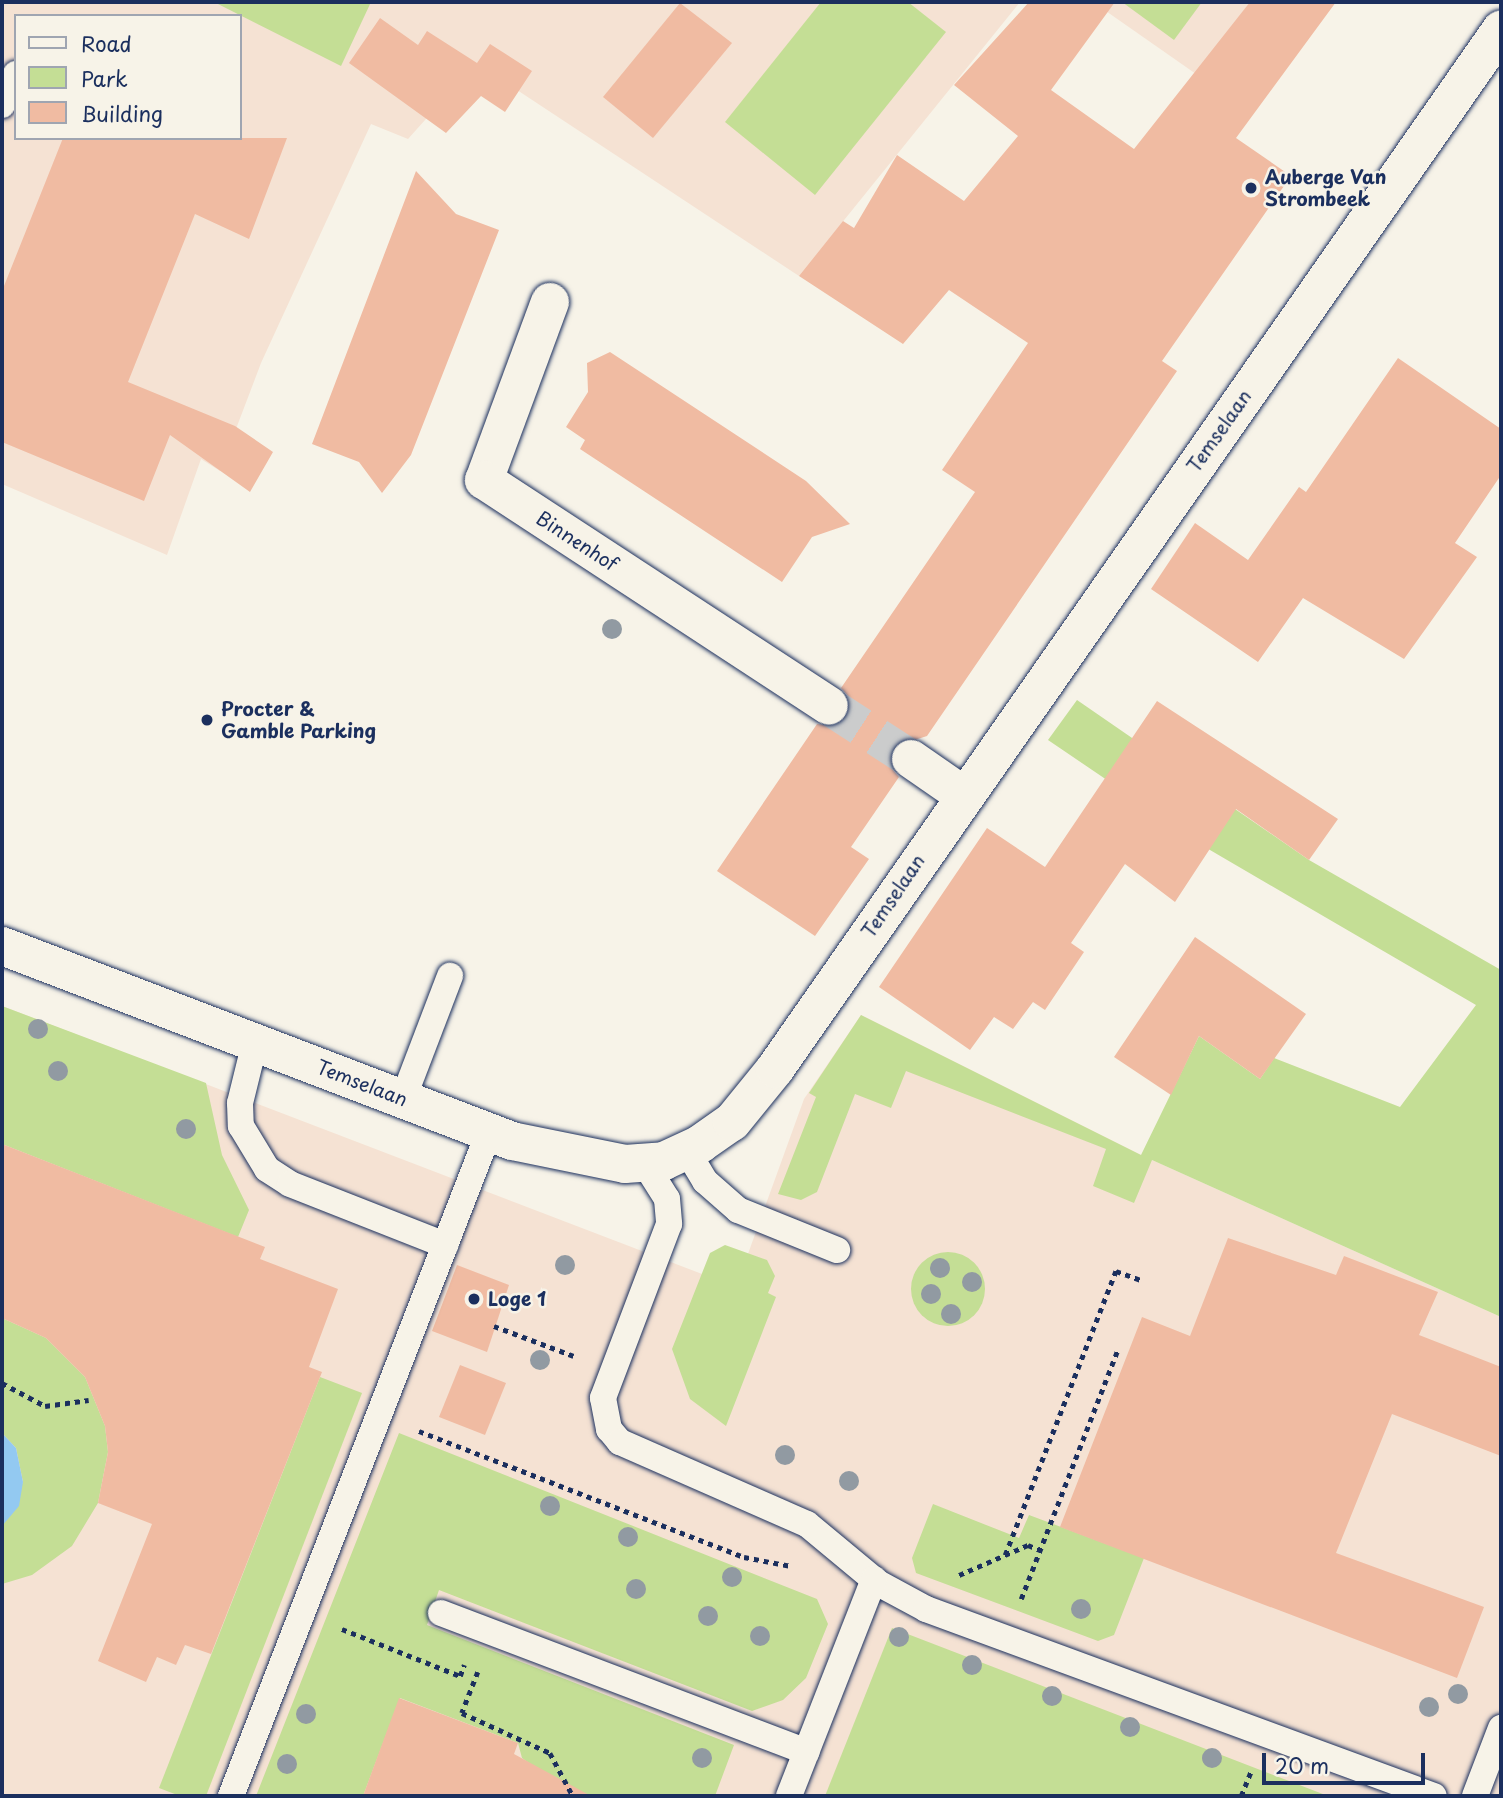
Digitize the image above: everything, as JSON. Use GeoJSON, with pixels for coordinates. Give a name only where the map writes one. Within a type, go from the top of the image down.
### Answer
{"type":"FeatureCollection","features":[{"type":"Feature","properties":{"kind":"street","name":"Temselaan"},"geometry":{"type":"LineString","coordinates":[[2,946],[489,1132],[587,1161],[645,1164],[687,1151],[732,1122],[755,1095],[963,794],[1501,30]]}},
{"type":"Feature","properties":{"kind":"street","name":"Binnenhof"},"geometry":{"type":"LineString","coordinates":[[550,302],[484,480],[829,706]]}},
{"type":"Feature","properties":{"kind":"street"},"geometry":{"type":"LineString","coordinates":[[911,759],[963,794]]}},
{"type":"Feature","properties":{"kind":"lane"},"geometry":{"type":"LineString","coordinates":[[2,106],[14,79]]}},
{"type":"Feature","properties":{"kind":"lane"},"geometry":{"type":"LineString","coordinates":[[403,1099],[450,976]]}},
{"type":"Feature","properties":{"kind":"lane"},"geometry":{"type":"LineString","coordinates":[[255,1042],[240,1103],[242,1126],[267,1169],[290,1184],[445,1245]]}},
{"type":"Feature","properties":{"kind":"lane"},"geometry":{"type":"LineString","coordinates":[[231,1796],[489,1132]]}},
{"type":"Feature","properties":{"kind":"lane"},"geometry":{"type":"LineString","coordinates":[[687,1151],[705,1181],[738,1210],[838,1250]]}},
{"type":"Feature","properties":{"kind":"lane"},"geometry":{"type":"LineString","coordinates":[[645,1164],[665,1195],[669,1224],[603,1398],[609,1429],[634,1450],[807,1524],[874,1579],[907,1601],[1434,1796]]}},
{"type":"Feature","properties":{"kind":"lane"},"geometry":{"type":"LineString","coordinates":[[789,1796],[874,1579]]}},
{"type":"Feature","properties":{"kind":"lane"},"geometry":{"type":"LineString","coordinates":[[441,1613],[806,1752]]}},
{"type":"Feature","properties":{"kind":"lane"},"geometry":{"type":"LineString","coordinates":[[1475,1796],[1501,1728]]}},
{"type":"Feature","properties":{"kind":"path"},"geometry":{"type":"LineString","coordinates":[[1005,1555],[1116,1271],[1143,1281]]}},
{"type":"Feature","properties":{"kind":"path"},"geometry":{"type":"LineString","coordinates":[[494,1326],[574,1356]]}},
{"type":"Feature","properties":{"kind":"path"},"geometry":{"type":"LineString","coordinates":[[1006,1639],[1117,1351]]}},
{"type":"Feature","properties":{"kind":"path"},"geometry":{"type":"LineString","coordinates":[[2,1382],[45,1406],[89,1400]]}},
{"type":"Feature","properties":{"kind":"path"},"geometry":{"type":"LineString","coordinates":[[379,1416],[744,1557],[781,1566],[852,1562]]}},
{"type":"Feature","properties":{"kind":"path"},"geometry":{"type":"LineString","coordinates":[[959,1574],[1028,1545],[1040,1550]]}},
{"type":"Feature","properties":{"kind":"path"},"geometry":{"type":"LineString","coordinates":[[302,1613],[460,1676],[466,1658],[481,1665],[462,1713],[550,1753],[573,1796]]}},
{"type":"Feature","properties":{"kind":"shaded area"},"geometry":{"type":"Polygon","coordinates":[[[2,2],[1020,2],[799,276],[476,63],[408,139],[371,124],[261,363],[220,471],[201,459],[167,555],[2,484],[2,2]]]}},
{"type":"Feature","properties":{"kind":"shaded area"},"geometry":{"type":"Polygon","coordinates":[[[1093,2],[1250,2],[1196,74],[1093,2]]]}},
{"type":"Feature","properties":{"kind":"shaded area"},"geometry":{"type":"Polygon","coordinates":[[[2,1006],[736,1287],[804,1099],[861,1015],[1141,1155],[1501,1317],[1501,1796],[2,1796],[2,1006]]]}},
{"type":"Feature","properties":{"kind":"green space"},"geometry":{"type":"Polygon","coordinates":[[[214,2],[371,2],[341,66],[214,2]]]}},
{"type":"Feature","properties":{"kind":"green space"},"geometry":{"type":"Polygon","coordinates":[[[821,2],[908,2],[946,32],[815,195],[725,122],[821,2]]]}},
{"type":"Feature","properties":{"kind":"green space"},"geometry":{"type":"Polygon","coordinates":[[[1122,2],[1202,2],[1174,40],[1122,2]]]}},
{"type":"Feature","properties":{"kind":"green space"},"geometry":{"type":"Polygon","coordinates":[[[1077,700],[1309,860],[1501,970],[1501,1317],[1152,1160],[1134,1203],[1093,1186],[1106,1149],[906,1071],[891,1108],[855,1094],[817,1192],[801,1200],[778,1194],[816,1097],[809,1093],[861,1015],[1141,1155],[1199,1036],[1260,1079],[1274,1058],[1400,1107],[1476,1005],[1210,850],[1048,740],[1077,700]]]}},
{"type":"Feature","properties":{"kind":"green space"},"geometry":{"type":"Polygon","coordinates":[[[2,1006],[206,1083],[222,1155],[249,1210],[238,1237],[2,1144],[2,1006]]]}},
{"type":"Feature","properties":{"kind":"green space"},"geometry":{"type":"Polygon","coordinates":[[[725,1245],[767,1260],[775,1276],[768,1293],[776,1297],[726,1426],[690,1399],[672,1349],[710,1253],[725,1245]]]}},
{"type":"Feature","properties":{"kind":"green space"},"geometry":{"type":"Polygon","coordinates":[[[948,1252],[962,1255],[974,1263],[982,1275],[985,1289],[982,1303],[974,1315],[962,1323],[948,1326],[934,1323],[922,1315],[914,1303],[911,1289],[914,1275],[922,1263],[934,1255],[948,1252]]]}},
{"type":"Feature","properties":{"kind":"green space"},"geometry":{"type":"Polygon","coordinates":[[[2,1318],[46,1338],[85,1377],[105,1426],[108,1452],[98,1503],[72,1546],[32,1575],[2,1584],[2,1526],[23,1482],[16,1448],[2,1433],[2,1318]]]}},
{"type":"Feature","properties":{"kind":"green space"},"geometry":{"type":"Polygon","coordinates":[[[320,1377],[362,1393],[206,1796],[180,1796],[159,1788],[320,1377]]]}},
{"type":"Feature","properties":{"kind":"green space"},"geometry":{"type":"Polygon","coordinates":[[[399,1433],[817,1599],[828,1624],[806,1678],[783,1700],[752,1711],[439,1590],[427,1625],[734,1745],[715,1796],[553,1796],[545,1775],[522,1758],[518,1743],[400,1698],[363,1796],[256,1796],[399,1433]]]}},
{"type":"Feature","properties":{"kind":"green space"},"geometry":{"type":"Polygon","coordinates":[[[933,1504],[1019,1538],[1029,1515],[1144,1558],[1114,1635],[1098,1641],[916,1573],[912,1558],[933,1504]]]}},
{"type":"Feature","properties":{"kind":"green space"},"geometry":{"type":"Polygon","coordinates":[[[892,1628],[1328,1796],[825,1796],[892,1628]]]}},
{"type":"Feature","properties":{"kind":"water"},"geometry":{"type":"Polygon","coordinates":[[[2,1433],[16,1448],[23,1482],[19,1506],[2,1526],[2,1433]]]}},
{"type":"Feature","properties":{"kind":"building"},"geometry":{"type":"Polygon","coordinates":[[[1029,2],[1115,2],[1051,90],[1134,149],[1250,2],[1336,2],[1236,138],[1291,176],[1162,361],[1177,371],[927,736],[893,747],[891,768],[899,777],[851,847],[869,859],[815,936],[717,871],[817,724],[838,726],[848,717],[849,697],[841,688],[975,492],[942,470],[1028,343],[949,290],[903,344],[799,276],[843,221],[854,228],[897,155],[964,201],[1018,136],[954,85],[1029,2]]]}},
{"type":"Feature","properties":{"kind":"building"},"geometry":{"type":"Polygon","coordinates":[[[680,3],[732,43],[653,138],[603,97],[680,3]]]}},
{"type":"Feature","properties":{"kind":"building"},"geometry":{"type":"Polygon","coordinates":[[[380,18],[418,45],[427,31],[477,63],[490,44],[532,71],[505,112],[481,96],[446,133],[349,63],[380,18]]]}},
{"type":"Feature","properties":{"kind":"building"},"geometry":{"type":"Polygon","coordinates":[[[287,138],[249,239],[195,214],[128,382],[235,426],[273,452],[250,492],[170,435],[144,501],[2,442],[2,291],[62,140],[287,138]]]}},
{"type":"Feature","properties":{"kind":"building"},"geometry":{"type":"Polygon","coordinates":[[[416,171],[456,214],[499,230],[411,455],[382,493],[359,462],[312,444],[416,171]]]}},
{"type":"Feature","properties":{"kind":"building"},"geometry":{"type":"Polygon","coordinates":[[[610,352],[806,481],[850,524],[812,537],[782,582],[580,449],[585,440],[566,427],[588,392],[587,363],[610,352]]]}},
{"type":"Feature","properties":{"kind":"building"},"geometry":{"type":"Polygon","coordinates":[[[1398,358],[1501,429],[1501,475],[1455,543],[1477,557],[1404,659],[1303,598],[1258,662],[1151,589],[1195,523],[1248,560],[1299,487],[1306,492],[1398,358]]]}},
{"type":"Feature","properties":{"kind":"building"},"geometry":{"type":"Polygon","coordinates":[[[1157,701],[1338,819],[1309,860],[1236,809],[1175,902],[1125,864],[1071,943],[1084,952],[1045,1010],[1033,1002],[1013,1029],[994,1017],[970,1050],[879,987],[987,828],[1045,867],[1157,701]]]}},
{"type":"Feature","properties":{"kind":"building"},"geometry":{"type":"Polygon","coordinates":[[[1195,937],[1306,1014],[1260,1079],[1199,1036],[1171,1095],[1114,1057],[1195,937]]]}},
{"type":"Feature","properties":{"kind":"building"},"geometry":{"type":"Polygon","coordinates":[[[2,1144],[265,1247],[260,1259],[338,1289],[309,1367],[322,1372],[211,1654],[185,1645],[176,1665],[157,1657],[146,1682],[98,1661],[152,1524],[98,1503],[108,1452],[105,1426],[85,1377],[46,1338],[2,1318],[2,1144]]]}},
{"type":"Feature","properties":{"kind":"building"},"geometry":{"type":"Polygon","coordinates":[[[1228,1238],[1336,1275],[1344,1256],[1438,1292],[1419,1335],[1501,1367],[1501,1456],[1392,1414],[1336,1553],[1484,1607],[1457,1678],[1060,1527],[1142,1317],[1190,1336],[1228,1238]]]}},
{"type":"Feature","properties":{"kind":"building","name":"Loge 1"},"geometry":{"type":"Polygon","coordinates":[[[457,1265],[509,1285],[487,1352],[432,1331],[457,1265]]]}},
{"type":"Feature","properties":{"kind":"building"},"geometry":{"type":"Polygon","coordinates":[[[460,1365],[506,1383],[485,1435],[439,1417],[460,1365]]]}},
{"type":"Feature","properties":{"kind":"building"},"geometry":{"type":"Polygon","coordinates":[[[399,1698],[518,1743],[514,1754],[591,1796],[363,1796],[399,1698]]]}},
{"type":"Feature","properties":{"kind":"tunnel"},"geometry":{"type":"LineString","coordinates":[[829,706],[911,759]]}},
{"type":"Feature","properties":{"kind":"place","name":"Auberge Van Strombeek"},"geometry":{"type":"Point","coordinates":[1251,188]}},
{"type":"Feature","properties":{"kind":"place","name":"Procter & Gamble Parking"},"geometry":{"type":"Point","coordinates":[207,720]}},
{"type":"Feature","properties":{"kind":"place","name":"Loge 1"},"geometry":{"type":"Point","coordinates":[474,1299]}}]}
